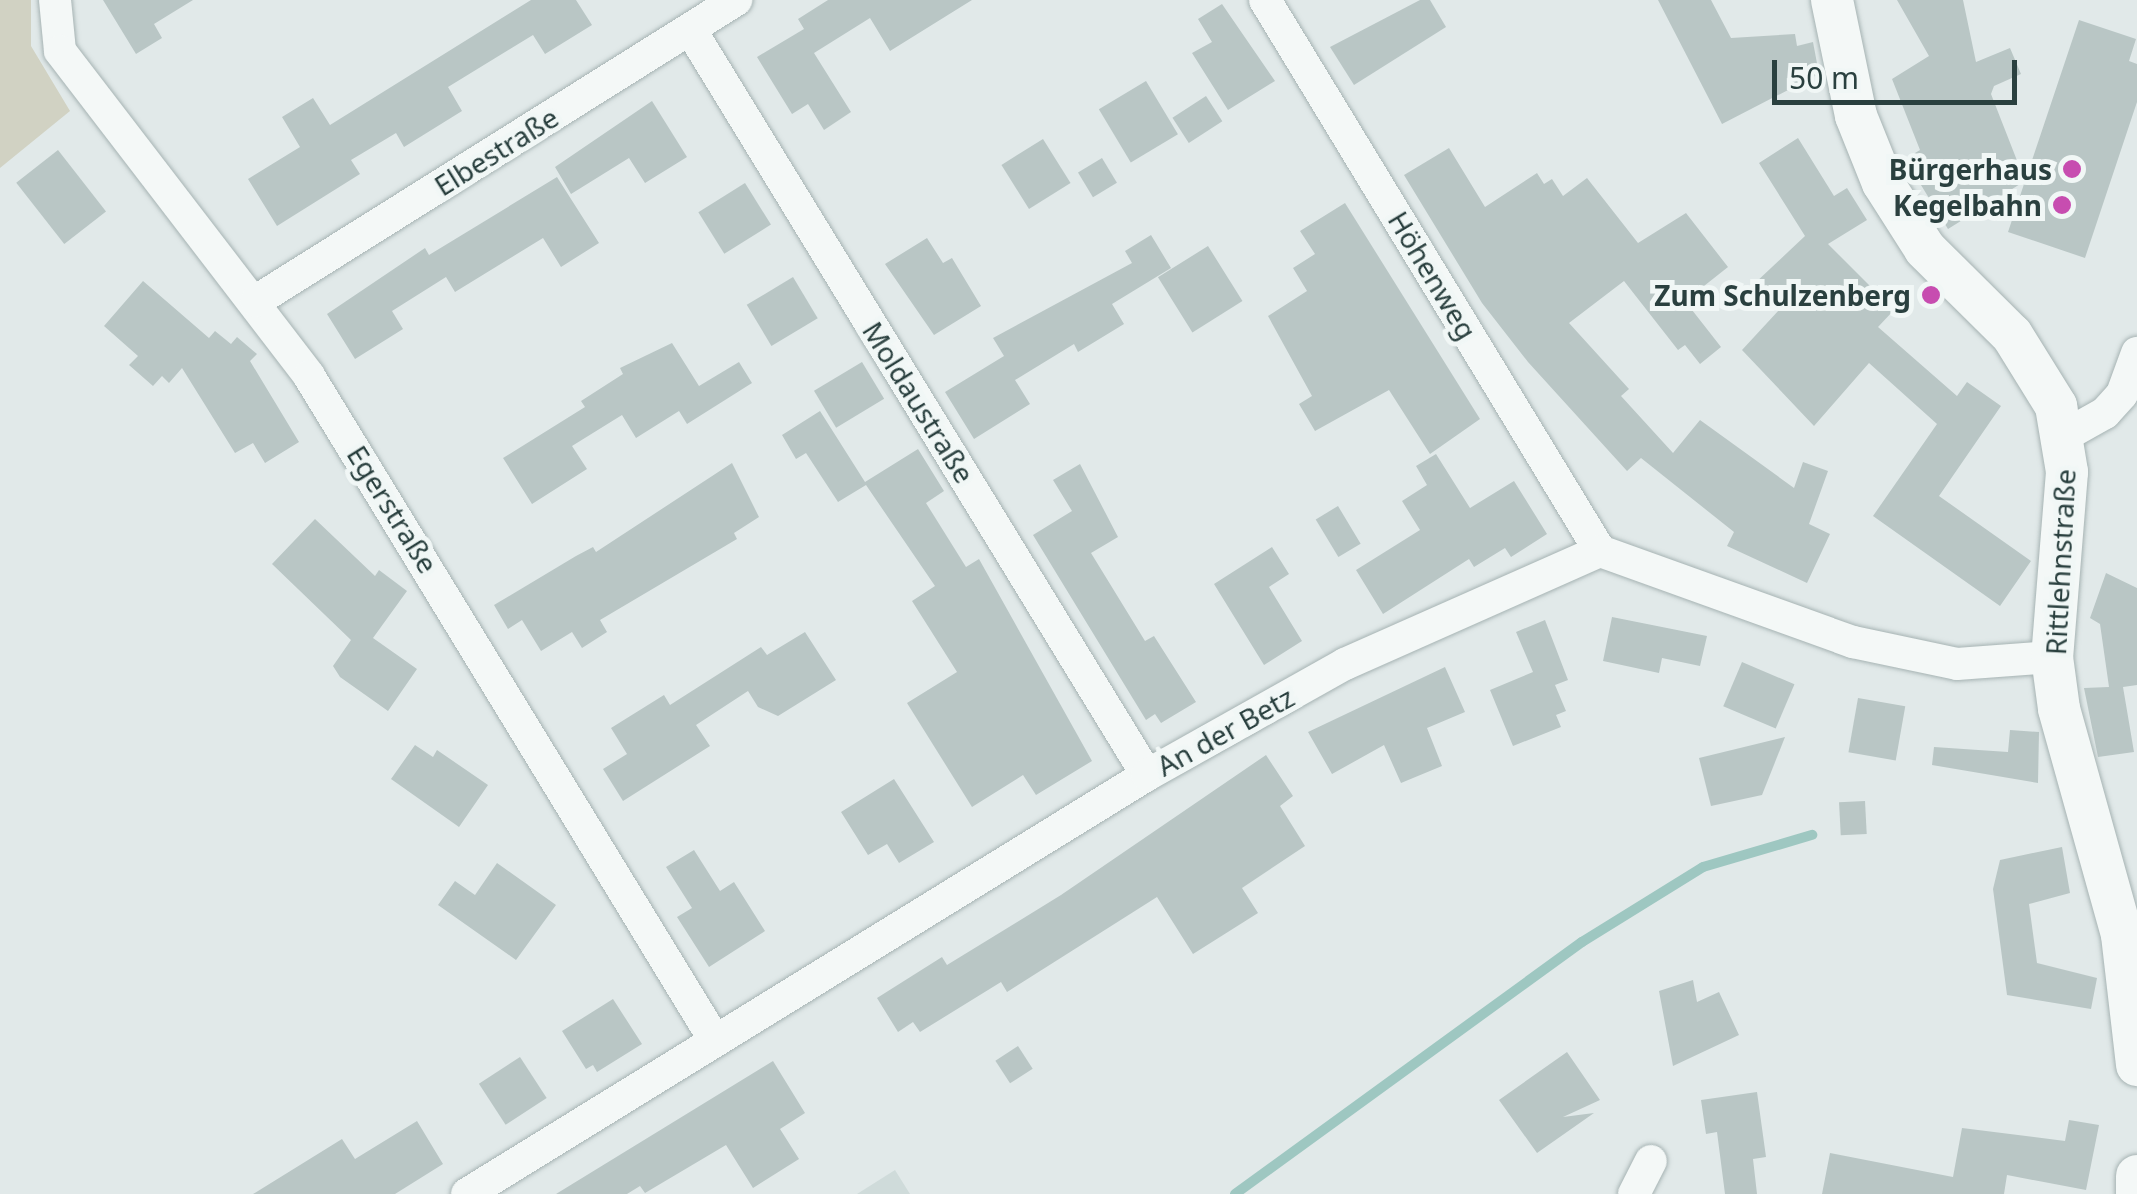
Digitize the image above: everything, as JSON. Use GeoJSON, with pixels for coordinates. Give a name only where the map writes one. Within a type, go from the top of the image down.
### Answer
{"type":"FeatureCollection","features":[{"type":"Feature","properties":{"kind":"street","name":"Egerstraße"},"geometry":{"type":"LineString","coordinates":[[55,0],[60,51],[256,301],[433,573],[714,1039]]}},
{"type":"Feature","properties":{"kind":"street","name":"Elbestraße"},"geometry":{"type":"LineString","coordinates":[[256,301],[736,0]]}},
{"type":"Feature","properties":{"kind":"street","name":"Höhenweg"},"geometry":{"type":"LineString","coordinates":[[1265,0],[1600,551]]}},
{"type":"Feature","properties":{"kind":"street","name":"Rittlehnstraße"},"geometry":{"type":"LineString","coordinates":[[1832,0],[1856,116],[1882,182],[1926,249],[2032,360],[2064,436],[2052,658],[2059,709],[2125,893],[2137,1065]]}},
{"type":"Feature","properties":{"kind":"street","name":"Moldaustraße"},"geometry":{"type":"LineString","coordinates":[[690,29],[1147,775]]}},
{"type":"Feature","properties":{"kind":"street"},"geometry":{"type":"LineString","coordinates":[[2064,436],[2105,413],[2122,394],[2137,353]]}},
{"type":"Feature","properties":{"kind":"street"},"geometry":{"type":"LineString","coordinates":[[1600,551],[1853,642],[1957,664],[2052,658]]}},
{"type":"Feature","properties":{"kind":"street","name":"An der Betz"},"geometry":{"type":"LineString","coordinates":[[467,1194],[1147,775],[1345,664],[1600,551]]}},
{"type":"Feature","properties":{"kind":"street"},"geometry":{"type":"LineString","coordinates":[[1634,1194],[1651,1161]]}},
{"type":"Feature","properties":{"kind":"street"},"geometry":{"type":"LineString","coordinates":[[2136,1194],[2137,1176]]}},
{"type":"Feature","properties":{"kind":"shaded area"},"geometry":{"type":"Polygon","coordinates":[[[0,0],[31,0],[31,46],[70,111],[0,168],[0,0]]]}},
{"type":"Feature","properties":{"kind":"shaded area"},"geometry":{"type":"Polygon","coordinates":[[[895,1170],[910,1194],[857,1194],[895,1170]]]}},
{"type":"Feature","properties":{"kind":"building"},"geometry":{"type":"Polygon","coordinates":[[[103,0],[193,0],[154,24],[162,38],[136,54],[103,0]]]}},
{"type":"Feature","properties":{"kind":"building"},"geometry":{"type":"Polygon","coordinates":[[[531,0],[576,0],[592,25],[545,54],[533,35],[448,87],[462,111],[404,147],[396,133],[351,160],[360,174],[277,226],[248,179],[300,147],[282,117],[313,98],[330,125],[531,0]]]}},
{"type":"Feature","properties":{"kind":"building"},"geometry":{"type":"Polygon","coordinates":[[[828,0],[972,0],[890,51],[870,18],[814,53],[851,112],[824,130],[808,104],[792,114],[757,57],[804,29],[798,19],[828,0]]]}},
{"type":"Feature","properties":{"kind":"building"},"geometry":{"type":"Polygon","coordinates":[[[1420,0],[1430,0],[1446,27],[1354,85],[1330,47],[1420,0]]]}},
{"type":"Feature","properties":{"kind":"building"},"geometry":{"type":"Polygon","coordinates":[[[1658,0],[1711,0],[1731,38],[1795,34],[1797,46],[1813,42],[1819,74],[1722,124],[1658,0]]]}},
{"type":"Feature","properties":{"kind":"building"},"geometry":{"type":"Polygon","coordinates":[[[1897,0],[1963,0],[1976,62],[2010,48],[2021,74],[1994,86],[1991,94],[2025,181],[1948,229],[1905,159],[1920,150],[1892,79],[1929,56],[1897,0]]]}},
{"type":"Feature","properties":{"kind":"building"},"geometry":{"type":"Polygon","coordinates":[[[1222,4],[1275,81],[1228,110],[1192,53],[1212,42],[1198,19],[1222,4]]]}},
{"type":"Feature","properties":{"kind":"building","name":"Bürgerhaus"},"geometry":{"type":"Polygon","coordinates":[[[2079,20],[2136,39],[2129,61],[2137,64],[2137,102],[2085,258],[2008,232],[2079,20]]]}},
{"type":"Feature","properties":{"kind":"building"},"geometry":{"type":"Polygon","coordinates":[[[1146,81],[1178,134],[1131,162],[1099,109],[1146,81]]]}},
{"type":"Feature","properties":{"kind":"building"},"geometry":{"type":"Polygon","coordinates":[[[1206,96],[1222,121],[1189,143],[1172,118],[1206,96]]]}},
{"type":"Feature","properties":{"kind":"building"},"geometry":{"type":"Polygon","coordinates":[[[652,101],[687,157],[645,183],[629,158],[571,194],[555,167],[652,101]]]}},
{"type":"Feature","properties":{"kind":"building"},"geometry":{"type":"Polygon","coordinates":[[[1798,138],[1834,196],[1847,188],[1867,220],[1828,244],[1894,310],[1878,327],[1957,396],[1967,382],[2001,406],[1939,496],[2031,561],[2000,606],[1873,516],[1937,424],[1869,363],[1814,426],[1742,350],[1779,310],[1754,284],[1805,236],[1759,163],[1798,138]]]}},
{"type":"Feature","properties":{"kind":"building"},"geometry":{"type":"Polygon","coordinates":[[[1043,139],[1071,183],[1029,209],[1001,165],[1043,139]]]}},
{"type":"Feature","properties":{"kind":"building"},"geometry":{"type":"Polygon","coordinates":[[[1449,148],[1485,207],[1537,173],[1544,184],[1552,179],[1563,196],[1587,178],[1638,243],[1686,213],[1728,267],[1685,301],[1721,347],[1700,364],[1685,345],[1678,350],[1624,281],[1569,323],[1629,389],[1621,396],[1673,453],[1700,420],[1794,488],[1803,462],[1828,471],[1809,524],[1830,534],[1807,583],[1727,546],[1734,532],[1641,458],[1627,471],[1528,362],[1482,303],[1404,175],[1449,148]]]}},
{"type":"Feature","properties":{"kind":"building"},"geometry":{"type":"Polygon","coordinates":[[[58,150],[106,211],[64,244],[16,183],[58,150]]]}},
{"type":"Feature","properties":{"kind":"building"},"geometry":{"type":"Polygon","coordinates":[[[1102,158],[1117,183],[1093,197],[1078,172],[1102,158]]]}},
{"type":"Feature","properties":{"kind":"building"},"geometry":{"type":"Polygon","coordinates":[[[557,177],[599,243],[561,267],[543,238],[455,292],[446,277],[392,311],[403,329],[355,359],[327,314],[425,248],[429,255],[557,177]]]}},
{"type":"Feature","properties":{"kind":"building"},"geometry":{"type":"Polygon","coordinates":[[[745,183],[771,225],[724,254],[698,212],[745,183]]]}},
{"type":"Feature","properties":{"kind":"building"},"geometry":{"type":"Polygon","coordinates":[[[1345,203],[1480,419],[1430,454],[1389,390],[1315,431],[1299,404],[1312,396],[1268,316],[1307,291],[1293,268],[1315,254],[1300,231],[1345,203]]]}},
{"type":"Feature","properties":{"kind":"building"},"geometry":{"type":"Polygon","coordinates":[[[1151,235],[1171,268],[1112,304],[1124,324],[1078,352],[1074,344],[1015,380],[1030,404],[974,439],[945,392],[1004,356],[993,338],[1132,263],[1125,251],[1151,235]]]}},
{"type":"Feature","properties":{"kind":"building"},"geometry":{"type":"Polygon","coordinates":[[[927,238],[943,263],[952,258],[981,306],[934,335],[885,264],[927,238]]]}},
{"type":"Feature","properties":{"kind":"building"},"geometry":{"type":"Polygon","coordinates":[[[1208,246],[1242,301],[1192,332],[1158,277],[1208,246]]]}},
{"type":"Feature","properties":{"kind":"building"},"geometry":{"type":"Polygon","coordinates":[[[793,277],[818,318],[771,346],[747,305],[793,277]]]}},
{"type":"Feature","properties":{"kind":"building"},"geometry":{"type":"Polygon","coordinates":[[[143,281],[209,338],[215,331],[231,344],[237,337],[257,354],[250,361],[299,442],[265,463],[253,443],[235,453],[182,368],[169,383],[162,376],[153,386],[129,365],[138,356],[104,326],[143,281]]]}},
{"type":"Feature","properties":{"kind":"building"},"geometry":{"type":"Polygon","coordinates":[[[672,343],[699,386],[739,362],[752,383],[687,424],[679,411],[636,438],[622,415],[572,446],[587,469],[532,504],[503,458],[585,407],[581,401],[623,374],[620,368],[672,343]]]}},
{"type":"Feature","properties":{"kind":"building"},"geometry":{"type":"Polygon","coordinates":[[[862,362],[884,399],[836,428],[814,391],[862,362]]]}},
{"type":"Feature","properties":{"kind":"building"},"geometry":{"type":"Polygon","coordinates":[[[820,411],[865,482],[918,449],[944,491],[926,503],[966,567],[979,559],[1092,761],[1036,795],[1023,775],[972,807],[907,703],[957,672],[912,601],[935,586],[866,485],[838,502],[806,453],[796,459],[782,435],[820,411]]]}},
{"type":"Feature","properties":{"kind":"building"},"geometry":{"type":"Polygon","coordinates":[[[1436,454],[1470,508],[1514,481],[1547,534],[1511,557],[1505,548],[1474,567],[1469,559],[1383,614],[1356,570],[1420,530],[1402,501],[1427,485],[1416,466],[1436,454]]]}},
{"type":"Feature","properties":{"kind":"building"},"geometry":{"type":"Polygon","coordinates":[[[732,463],[759,517],[734,533],[737,539],[600,620],[607,632],[582,648],[572,632],[541,651],[522,620],[508,629],[494,605],[593,547],[596,552],[732,463]]]}},
{"type":"Feature","properties":{"kind":"building"},"geometry":{"type":"Polygon","coordinates":[[[1080,464],[1118,537],[1091,553],[1145,641],[1154,636],[1196,702],[1161,723],[1155,714],[1146,720],[1033,535],[1072,511],[1053,480],[1080,464]]]}},
{"type":"Feature","properties":{"kind":"building"},"geometry":{"type":"Polygon","coordinates":[[[1338,506],[1361,544],[1338,557],[1316,519],[1338,506]]]}},
{"type":"Feature","properties":{"kind":"building"},"geometry":{"type":"Polygon","coordinates":[[[315,519],[375,576],[379,570],[407,591],[373,638],[417,669],[388,711],[340,677],[333,666],[351,640],[272,564],[315,519]]]}},
{"type":"Feature","properties":{"kind":"building"},"geometry":{"type":"Polygon","coordinates":[[[1272,547],[1289,574],[1269,587],[1302,641],[1264,665],[1214,584],[1272,547]]]}},
{"type":"Feature","properties":{"kind":"building"},"geometry":{"type":"Polygon","coordinates":[[[2106,573],[2137,588],[2137,685],[2123,687],[2134,752],[2098,757],[2084,688],[2109,687],[2100,624],[2090,618],[2106,573]]]}},
{"type":"Feature","properties":{"kind":"building"},"geometry":{"type":"Polygon","coordinates":[[[1612,617],[1707,636],[1700,666],[1662,658],[1659,673],[1603,661],[1612,617]]]}},
{"type":"Feature","properties":{"kind":"building"},"geometry":{"type":"Polygon","coordinates":[[[1545,620],[1568,680],[1555,685],[1566,711],[1556,715],[1561,727],[1513,746],[1490,690],[1533,672],[1516,632],[1545,620]]]}},
{"type":"Feature","properties":{"kind":"building"},"geometry":{"type":"Polygon","coordinates":[[[805,632],[836,680],[778,716],[758,707],[748,691],[696,725],[710,746],[623,801],[603,769],[627,754],[611,728],[664,695],[670,705],[761,647],[767,655],[805,632]]]}},
{"type":"Feature","properties":{"kind":"building"},"geometry":{"type":"Polygon","coordinates":[[[1742,662],[1794,684],[1776,728],[1723,706],[1742,662]]]}},
{"type":"Feature","properties":{"kind":"building"},"geometry":{"type":"Polygon","coordinates":[[[1445,667],[1465,712],[1427,728],[1442,766],[1401,783],[1384,745],[1332,774],[1308,732],[1445,667]]]}},
{"type":"Feature","properties":{"kind":"building"},"geometry":{"type":"Polygon","coordinates":[[[1858,698],[1905,706],[1896,760],[1848,752],[1858,698]]]}},
{"type":"Feature","properties":{"kind":"building"},"geometry":{"type":"Polygon","coordinates":[[[2010,730],[2039,732],[2038,783],[1932,765],[1934,747],[2008,752],[2010,730]]]}},
{"type":"Feature","properties":{"kind":"building"},"geometry":{"type":"Polygon","coordinates":[[[1785,737],[1762,795],[1711,806],[1699,758],[1785,737]]]}},
{"type":"Feature","properties":{"kind":"building"},"geometry":{"type":"Polygon","coordinates":[[[415,745],[433,757],[437,750],[488,785],[459,827],[391,779],[415,745]]]}},
{"type":"Feature","properties":{"kind":"building"},"geometry":{"type":"Polygon","coordinates":[[[1266,755],[1293,796],[1280,806],[1305,846],[1242,888],[1258,913],[1193,954],[1157,897],[1007,992],[1001,982],[920,1032],[913,1022],[898,1032],[877,998],[942,957],[947,965],[1061,895],[1266,755]]]}},
{"type":"Feature","properties":{"kind":"building"},"geometry":{"type":"Polygon","coordinates":[[[894,779],[934,842],[899,863],[887,844],[868,855],[841,812],[894,779]]]}},
{"type":"Feature","properties":{"kind":"building"},"geometry":{"type":"Polygon","coordinates":[[[1865,801],[1867,834],[1841,835],[1839,802],[1865,801]]]}},
{"type":"Feature","properties":{"kind":"building"},"geometry":{"type":"Polygon","coordinates":[[[2062,847],[2070,893],[2029,904],[2037,963],[2097,978],[2091,1009],[2007,995],[1993,889],[2000,860],[2062,847]]]}},
{"type":"Feature","properties":{"kind":"building"},"geometry":{"type":"Polygon","coordinates":[[[694,850],[720,891],[734,882],[765,931],[709,967],[677,917],[692,908],[666,867],[694,850]]]}},
{"type":"Feature","properties":{"kind":"building"},"geometry":{"type":"Polygon","coordinates":[[[497,863],[556,905],[516,960],[438,905],[455,881],[475,895],[497,863]]]}},
{"type":"Feature","properties":{"kind":"building"},"geometry":{"type":"Polygon","coordinates":[[[1693,980],[1697,1002],[1719,992],[1739,1035],[1673,1066],[1659,991],[1693,980]]]}},
{"type":"Feature","properties":{"kind":"building"},"geometry":{"type":"Polygon","coordinates":[[[613,999],[642,1044],[597,1072],[593,1065],[586,1069],[562,1031],[613,999]]]}},
{"type":"Feature","properties":{"kind":"building"},"geometry":{"type":"Polygon","coordinates":[[[1018,1046],[1033,1069],[1010,1083],[995,1061],[1018,1046]]]}},
{"type":"Feature","properties":{"kind":"building"},"geometry":{"type":"Polygon","coordinates":[[[1567,1052],[1600,1100],[1563,1117],[1594,1113],[1537,1153],[1499,1100],[1567,1052]]]}},
{"type":"Feature","properties":{"kind":"building"},"geometry":{"type":"Polygon","coordinates":[[[520,1057],[547,1098],[506,1125],[479,1084],[520,1057]]]}},
{"type":"Feature","properties":{"kind":"building"},"geometry":{"type":"Polygon","coordinates":[[[773,1061],[805,1113],[780,1129],[799,1159],[753,1188],[726,1145],[645,1193],[640,1186],[627,1194],[556,1194],[773,1061]]]}},
{"type":"Feature","properties":{"kind":"building"},"geometry":{"type":"Polygon","coordinates":[[[1757,1092],[1766,1157],[1753,1159],[1757,1194],[1725,1194],[1717,1132],[1706,1134],[1701,1100],[1757,1092]]]}},
{"type":"Feature","properties":{"kind":"building"},"geometry":{"type":"Polygon","coordinates":[[[2069,1120],[2099,1125],[2086,1190],[2007,1175],[2004,1194],[1822,1194],[1830,1153],[1953,1177],[1962,1128],[2065,1141],[2069,1120]]]}},
{"type":"Feature","properties":{"kind":"building"},"geometry":{"type":"Polygon","coordinates":[[[417,1121],[443,1164],[395,1194],[253,1194],[342,1139],[355,1159],[417,1121]]]}},
{"type":"Feature","properties":{"kind":"waterway"},"geometry":{"type":"LineString","coordinates":[[1235,1194],[1582,942],[1703,867],[1812,835]]}},
{"type":"Feature","properties":{"kind":"place","name":"Bürgerhaus"},"geometry":{"type":"Point","coordinates":[2072,169]}},
{"type":"Feature","properties":{"kind":"place","name":"Kegelbahn"},"geometry":{"type":"Point","coordinates":[2062,205]}},
{"type":"Feature","properties":{"kind":"place","name":"Zum Schulzenberg"},"geometry":{"type":"Point","coordinates":[1931,295]}}]}
